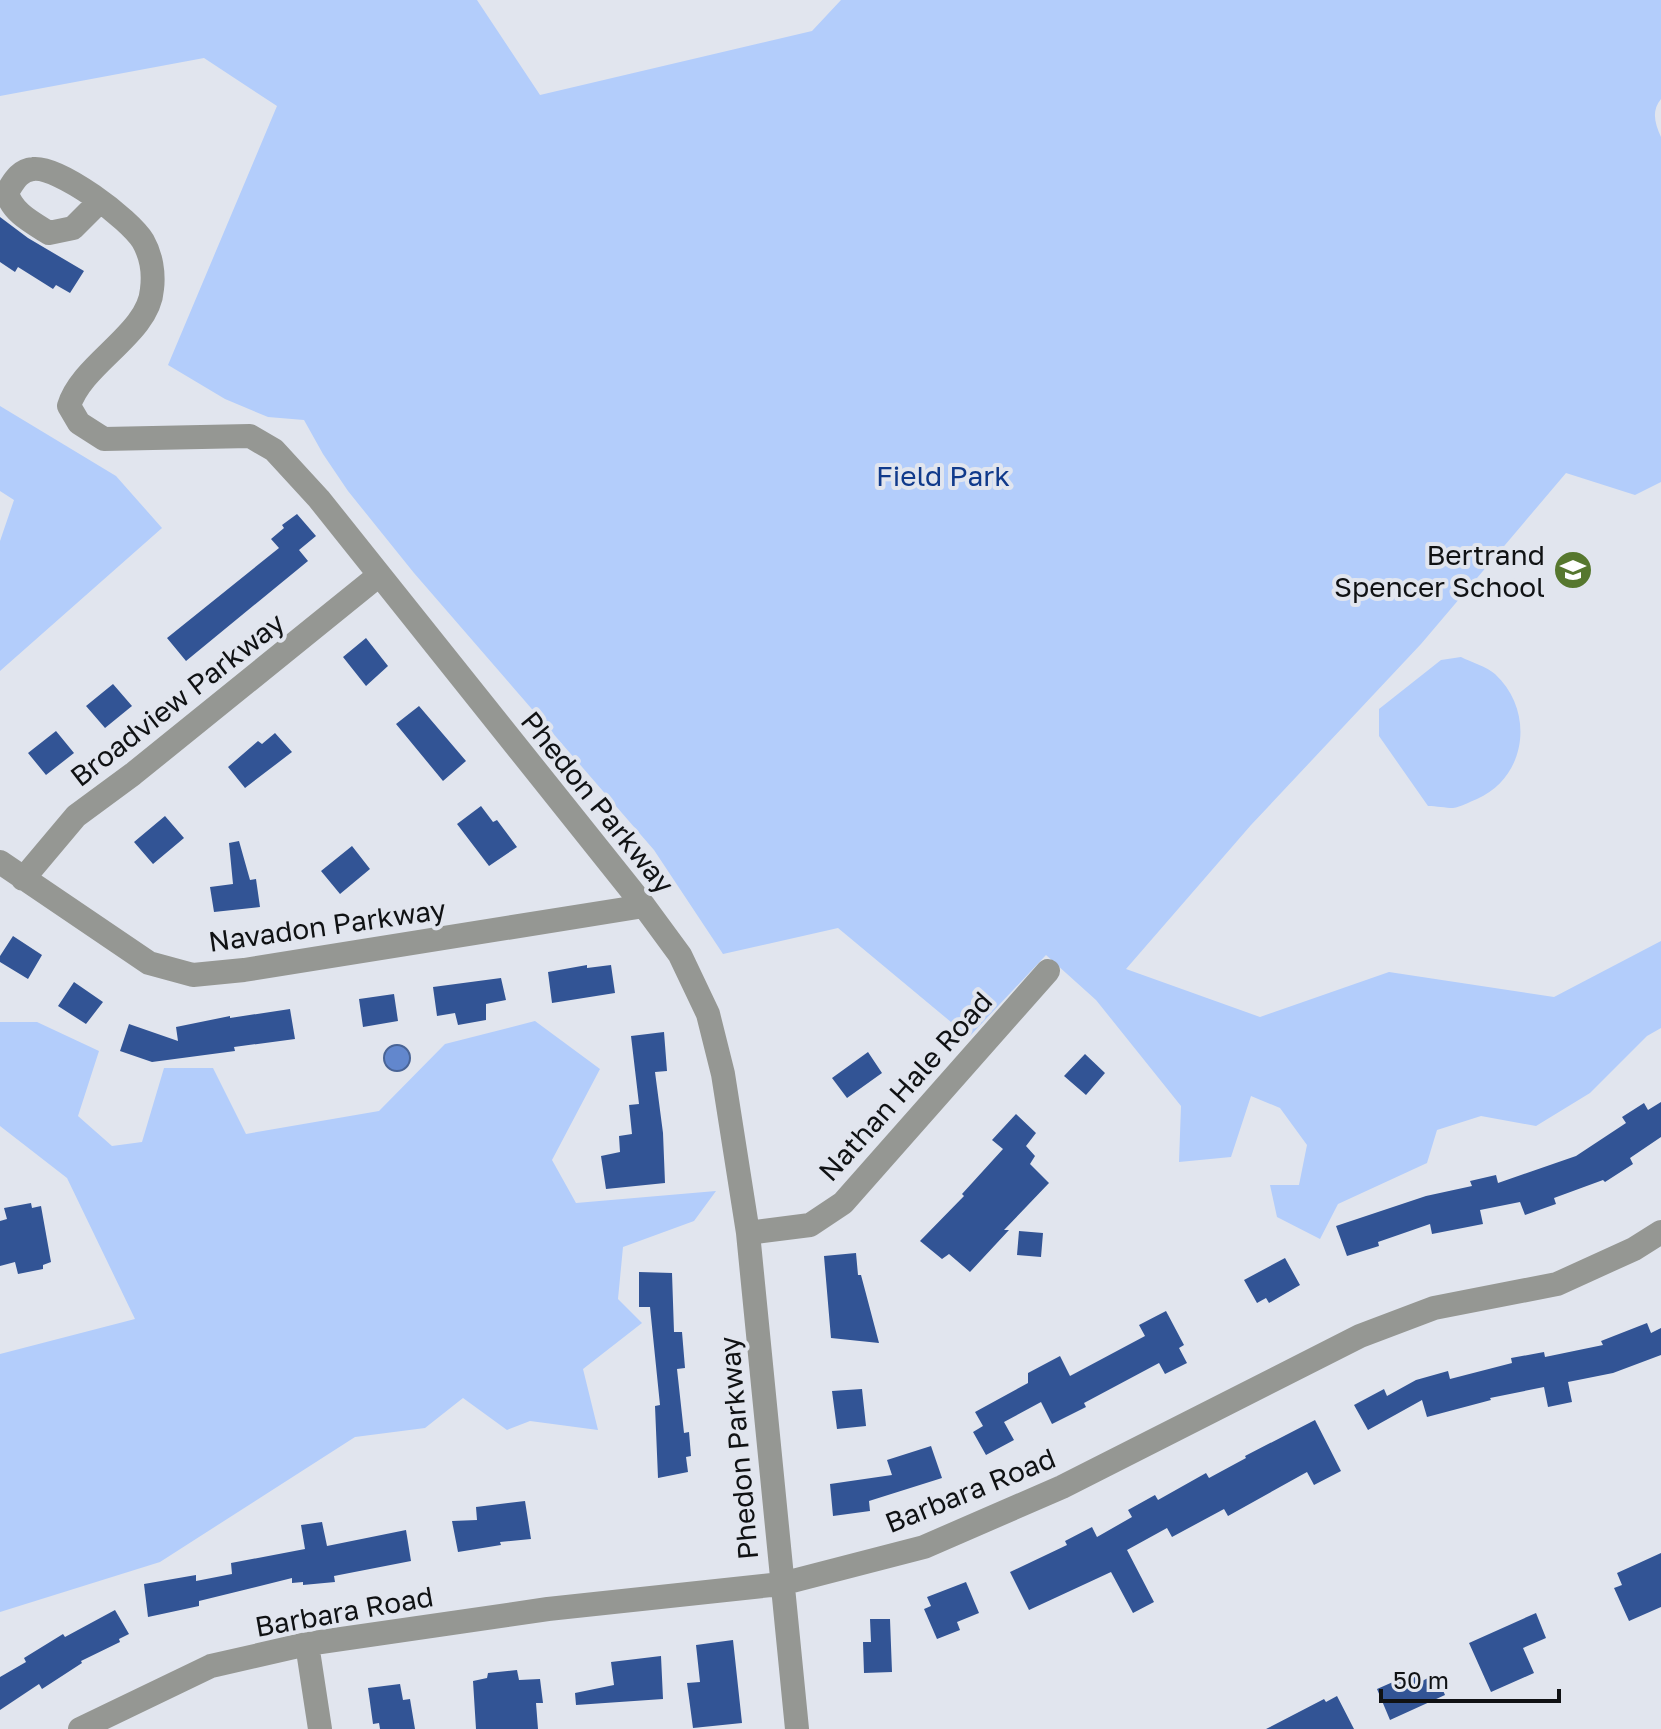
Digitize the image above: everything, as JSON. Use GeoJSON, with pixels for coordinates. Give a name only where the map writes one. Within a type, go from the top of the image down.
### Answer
{"type":"FeatureCollection","features":[{"type":"Feature","properties":{"kind":"street","name":"Phedon Parkway"},"geometry":{"type":"LineString","coordinates":[[99,202],[122,218],[143,240],[151,264],[153,292],[140,319],[74,390],[69,406],[79,423],[104,439],[250,436],[274,450],[319,499],[644,906],[680,955],[708,1014],[723,1074],[748,1233],[797,1729]]}},
{"type":"Feature","properties":{"kind":"street","name":"Broadview Parkway"},"geometry":{"type":"LineString","coordinates":[[23,879],[76,816],[133,774],[378,576]]}},
{"type":"Feature","properties":{"kind":"street","name":"Navadon Parkway"},"geometry":{"type":"LineString","coordinates":[[0,862],[149,963],[193,975],[244,970],[644,906]]}},
{"type":"Feature","properties":{"kind":"street","name":"Nathan Hale Road"},"geometry":{"type":"LineString","coordinates":[[748,1233],[810,1225],[843,1203],[1048,971]]}},
{"type":"Feature","properties":{"kind":"street","name":"Barbara Road"},"geometry":{"type":"LineString","coordinates":[[80,1729],[211,1666],[307,1644],[548,1609],[781,1584],[924,1547],[1062,1487],[1360,1336],[1434,1308],[1557,1284],[1634,1249],[1661,1232]]}},
{"type":"Feature","properties":{"kind":"street"},"geometry":{"type":"LineString","coordinates":[[307,1644],[320,1729]]}},
{"type":"Feature","properties":{"kind":"green space","name":"Field Park"},"geometry":{"type":"Polygon","coordinates":[[[0,0],[477,0],[540,95],[812,31],[841,0],[1661,0],[1661,99],[1655,118],[1661,137],[1661,482],[1635,495],[1566,473],[1421,644],[1251,825],[1126,969],[1260,1017],[1389,972],[1554,997],[1661,941],[1661,1028],[1647,1036],[1590,1093],[1536,1126],[1481,1116],[1437,1130],[1427,1163],[1338,1204],[1320,1239],[1277,1217],[1270,1185],[1299,1185],[1307,1145],[1280,1108],[1251,1096],[1231,1157],[1179,1162],[1181,1106],[1096,1000],[1046,955],[969,1037],[838,928],[723,954],[654,850],[414,573],[348,491],[304,420],[268,417],[225,399],[168,365],[277,106],[204,58],[0,96],[0,0]]]}},
{"type":"Feature","properties":{"kind":"green space"},"geometry":{"type":"Polygon","coordinates":[[[0,406],[116,476],[162,528],[0,671],[0,541],[14,500],[0,491],[0,406]]]}},
{"type":"Feature","properties":{"kind":"green space"},"geometry":{"type":"Polygon","coordinates":[[[1461,657],[1492,671],[1508,689],[1516,706],[1520,742],[1507,775],[1494,789],[1456,807],[1428,806],[1379,736],[1379,709],[1441,660],[1461,657]]]}},
{"type":"Feature","properties":{"kind":"green space"},"geometry":{"type":"Polygon","coordinates":[[[535,1021],[600,1069],[552,1160],[576,1203],[716,1191],[694,1221],[623,1247],[618,1299],[642,1323],[583,1369],[598,1430],[530,1421],[507,1430],[463,1398],[425,1428],[355,1437],[160,1562],[0,1612],[0,1354],[135,1319],[67,1178],[0,1126],[0,1022],[37,1022],[99,1051],[78,1116],[112,1146],[142,1142],[164,1068],[213,1068],[246,1134],[379,1111],[445,1044],[535,1021]]]}},
{"type":"Feature","properties":{"kind":"shaded area"},"geometry":{"type":"Polygon","coordinates":[[[397,1045],[406,1049],[410,1058],[406,1067],[397,1071],[388,1067],[384,1058],[388,1049],[397,1045]]]}},
{"type":"Feature","properties":{"kind":"building"},"geometry":{"type":"Polygon","coordinates":[[[0,217],[28,238],[84,271],[70,293],[56,285],[53,289],[18,267],[15,272],[0,262],[0,217]]]}},
{"type":"Feature","properties":{"kind":"building"},"geometry":{"type":"Polygon","coordinates":[[[297,514],[316,536],[299,550],[308,561],[186,661],[167,638],[279,548],[271,539],[284,528],[282,525],[297,514]]]}},
{"type":"Feature","properties":{"kind":"building"},"geometry":{"type":"Polygon","coordinates":[[[366,638],[388,666],[366,686],[343,657],[366,638]]]}},
{"type":"Feature","properties":{"kind":"building"},"geometry":{"type":"Polygon","coordinates":[[[113,684],[132,706],[105,728],[86,706],[113,684]]]}},
{"type":"Feature","properties":{"kind":"building"},"geometry":{"type":"Polygon","coordinates":[[[419,706],[466,761],[443,781],[396,724],[419,706]]]}},
{"type":"Feature","properties":{"kind":"building"},"geometry":{"type":"Polygon","coordinates":[[[56,731],[74,753],[46,775],[28,753],[56,731]]]}},
{"type":"Feature","properties":{"kind":"building"},"geometry":{"type":"Polygon","coordinates":[[[275,733],[292,752],[245,788],[228,767],[258,741],[262,744],[275,733]]]}},
{"type":"Feature","properties":{"kind":"building"},"geometry":{"type":"Polygon","coordinates":[[[481,806],[493,822],[497,820],[517,847],[489,866],[457,824],[481,806]]]}},
{"type":"Feature","properties":{"kind":"building"},"geometry":{"type":"Polygon","coordinates":[[[165,816],[184,838],[153,864],[134,842],[165,816]]]}},
{"type":"Feature","properties":{"kind":"building"},"geometry":{"type":"Polygon","coordinates":[[[239,841],[250,880],[256,879],[260,907],[214,912],[210,887],[233,884],[229,843],[239,841]]]}},
{"type":"Feature","properties":{"kind":"building"},"geometry":{"type":"Polygon","coordinates":[[[352,846],[370,869],[340,894],[321,871],[352,846]]]}},
{"type":"Feature","properties":{"kind":"building"},"geometry":{"type":"Polygon","coordinates":[[[13,936],[42,955],[28,979],[0,962],[0,956],[13,936]]]}},
{"type":"Feature","properties":{"kind":"building"},"geometry":{"type":"Polygon","coordinates":[[[587,965],[587,968],[611,965],[615,993],[552,1003],[548,972],[587,965]]]}},
{"type":"Feature","properties":{"kind":"building"},"geometry":{"type":"Polygon","coordinates":[[[501,978],[506,1000],[486,1004],[486,1020],[458,1025],[455,1013],[437,1016],[433,987],[501,978]]]}},
{"type":"Feature","properties":{"kind":"building"},"geometry":{"type":"Polygon","coordinates":[[[74,982],[103,1002],[86,1024],[58,1006],[74,982]]]}},
{"type":"Feature","properties":{"kind":"building"},"geometry":{"type":"Polygon","coordinates":[[[394,994],[398,1021],[363,1027],[359,999],[394,994]]]}},
{"type":"Feature","properties":{"kind":"building"},"geometry":{"type":"Polygon","coordinates":[[[290,1009],[295,1039],[152,1062],[120,1051],[129,1024],[178,1041],[176,1027],[230,1016],[290,1009]]]}},
{"type":"Feature","properties":{"kind":"building"},"geometry":{"type":"Polygon","coordinates":[[[664,1032],[667,1071],[655,1072],[663,1133],[665,1183],[606,1189],[601,1156],[620,1152],[619,1136],[632,1134],[629,1105],[639,1104],[631,1036],[664,1032]]]}},
{"type":"Feature","properties":{"kind":"building"},"geometry":{"type":"Polygon","coordinates":[[[868,1052],[882,1073],[847,1098],[832,1078],[868,1052]]]}},
{"type":"Feature","properties":{"kind":"building"},"geometry":{"type":"Polygon","coordinates":[[[1085,1054],[1105,1073],[1086,1095],[1064,1076],[1085,1054]]]}},
{"type":"Feature","properties":{"kind":"building"},"geometry":{"type":"Polygon","coordinates":[[[1661,1102],[1661,1137],[1630,1158],[1633,1164],[1605,1182],[1603,1180],[1554,1198],[1556,1204],[1525,1215],[1520,1202],[1480,1210],[1483,1224],[1432,1234],[1430,1224],[1347,1256],[1336,1226],[1426,1196],[1472,1186],[1470,1181],[1496,1175],[1498,1183],[1576,1156],[1626,1123],[1622,1117],[1644,1103],[1648,1110],[1661,1102]]]}},
{"type":"Feature","properties":{"kind":"building"},"geometry":{"type":"Polygon","coordinates":[[[1016,1114],[1036,1133],[1026,1146],[1035,1156],[1030,1164],[1049,1183],[1004,1230],[1009,1230],[970,1272],[949,1254],[942,1259],[920,1241],[964,1196],[962,1194],[1003,1149],[992,1140],[1016,1114]]]}},
{"type":"Feature","properties":{"kind":"building"},"geometry":{"type":"Polygon","coordinates":[[[31,1203],[32,1208],[41,1206],[51,1262],[43,1265],[43,1269],[18,1274],[15,1262],[0,1266],[0,1221],[7,1219],[4,1208],[31,1203]]]}},
{"type":"Feature","properties":{"kind":"building"},"geometry":{"type":"Polygon","coordinates":[[[1019,1231],[1043,1233],[1041,1257],[1017,1255],[1019,1231]]]}},
{"type":"Feature","properties":{"kind":"building"},"geometry":{"type":"Polygon","coordinates":[[[856,1253],[858,1275],[861,1275],[879,1343],[831,1338],[824,1256],[856,1253]]]}},
{"type":"Feature","properties":{"kind":"building"},"geometry":{"type":"Polygon","coordinates":[[[1285,1258],[1300,1285],[1269,1303],[1266,1298],[1257,1303],[1244,1280],[1285,1258]]]}},
{"type":"Feature","properties":{"kind":"building"},"geometry":{"type":"Polygon","coordinates":[[[639,1272],[672,1273],[674,1332],[682,1332],[685,1368],[677,1369],[684,1433],[689,1432],[691,1456],[686,1457],[688,1472],[658,1478],[655,1406],[660,1405],[650,1307],[639,1307],[639,1272]]]}},
{"type":"Feature","properties":{"kind":"building"},"geometry":{"type":"Polygon","coordinates":[[[1166,1311],[1184,1345],[1179,1348],[1187,1363],[1165,1374],[1159,1363],[1052,1424],[1041,1402],[1004,1422],[1014,1440],[986,1455],[973,1432],[983,1426],[975,1412],[1028,1383],[1028,1373],[1060,1356],[1070,1376],[1145,1336],[1139,1325],[1166,1311]]]}},
{"type":"Feature","properties":{"kind":"building"},"geometry":{"type":"Polygon","coordinates":[[[1647,1323],[1651,1333],[1661,1328],[1661,1355],[1613,1373],[1568,1382],[1572,1402],[1548,1407],[1544,1387],[1490,1398],[1427,1417],[1422,1400],[1368,1430],[1354,1405],[1384,1389],[1387,1396],[1416,1380],[1448,1371],[1450,1379],[1512,1363],[1511,1358],[1544,1352],[1545,1357],[1603,1345],[1601,1341],[1647,1323]]]}},
{"type":"Feature","properties":{"kind":"building"},"geometry":{"type":"Polygon","coordinates":[[[862,1389],[866,1426],[837,1429],[832,1391],[862,1389]]]}},
{"type":"Feature","properties":{"kind":"building"},"geometry":{"type":"Polygon","coordinates":[[[1315,1420],[1341,1471],[1314,1485],[1307,1472],[1228,1516],[1224,1509],[1172,1537],[1167,1528],[1127,1550],[1154,1602],[1133,1613],[1111,1572],[1029,1610],[1010,1572],[1067,1545],[1065,1541],[1092,1527],[1097,1537],[1132,1517],[1128,1510],[1155,1495],[1158,1500],[1206,1473],[1209,1478],[1315,1420]]]}},
{"type":"Feature","properties":{"kind":"building"},"geometry":{"type":"Polygon","coordinates":[[[931,1446],[942,1478],[869,1501],[870,1511],[833,1516],[830,1484],[892,1475],[887,1460],[931,1446]]]}},
{"type":"Feature","properties":{"kind":"building"},"geometry":{"type":"Polygon","coordinates":[[[525,1501],[531,1539],[500,1542],[501,1545],[458,1552],[452,1521],[477,1520],[476,1507],[525,1501]]]}},
{"type":"Feature","properties":{"kind":"building"},"geometry":{"type":"Polygon","coordinates":[[[322,1522],[327,1546],[406,1530],[411,1561],[334,1576],[335,1582],[303,1585],[303,1582],[292,1583],[292,1578],[199,1601],[199,1606],[148,1617],[144,1584],[196,1575],[196,1581],[232,1574],[231,1563],[305,1549],[301,1525],[322,1522]]]}},
{"type":"Feature","properties":{"kind":"building"},"geometry":{"type":"Polygon","coordinates":[[[1661,1553],[1661,1607],[1629,1621],[1614,1588],[1622,1585],[1617,1573],[1661,1553]]]}},
{"type":"Feature","properties":{"kind":"building"},"geometry":{"type":"Polygon","coordinates":[[[966,1582],[979,1613],[957,1622],[960,1630],[937,1639],[924,1609],[931,1606],[927,1597],[966,1582]]]}},
{"type":"Feature","properties":{"kind":"building"},"geometry":{"type":"Polygon","coordinates":[[[115,1610],[129,1634],[119,1639],[120,1642],[81,1661],[42,1689],[39,1684],[0,1710],[0,1677],[63,1634],[65,1637],[115,1610]]]}},
{"type":"Feature","properties":{"kind":"building"},"geometry":{"type":"Polygon","coordinates":[[[1536,1613],[1546,1638],[1523,1648],[1534,1673],[1491,1692],[1469,1643],[1536,1613]]]}},
{"type":"Feature","properties":{"kind":"building"},"geometry":{"type":"Polygon","coordinates":[[[870,1619],[890,1619],[892,1672],[864,1673],[863,1642],[871,1642],[870,1619]]]}},
{"type":"Feature","properties":{"kind":"building"},"geometry":{"type":"Polygon","coordinates":[[[733,1640],[742,1723],[693,1728],[687,1683],[700,1682],[696,1645],[733,1640]]]}},
{"type":"Feature","properties":{"kind":"building"},"geometry":{"type":"Polygon","coordinates":[[[661,1656],[663,1699],[576,1705],[575,1693],[614,1685],[611,1662],[661,1656]]]}},
{"type":"Feature","properties":{"kind":"building"},"geometry":{"type":"Polygon","coordinates":[[[517,1670],[519,1680],[540,1679],[543,1703],[536,1703],[538,1729],[476,1729],[473,1681],[487,1678],[488,1673],[517,1670]]]}},
{"type":"Feature","properties":{"kind":"building"},"geometry":{"type":"Polygon","coordinates":[[[1418,1671],[1422,1681],[1436,1674],[1445,1695],[1390,1720],[1377,1689],[1418,1671]]]}},
{"type":"Feature","properties":{"kind":"building"},"geometry":{"type":"Polygon","coordinates":[[[400,1684],[403,1700],[410,1699],[415,1729],[380,1729],[379,1723],[373,1724],[368,1688],[400,1684]]]}},
{"type":"Feature","properties":{"kind":"building"},"geometry":{"type":"Polygon","coordinates":[[[1337,1696],[1354,1729],[1266,1729],[1324,1699],[1326,1702],[1337,1696]]]}},
{"type":"Feature","properties":{"kind":"place","name":"Bertrand Spencer School"},"geometry":{"type":"Point","coordinates":[1573,570]}}]}
